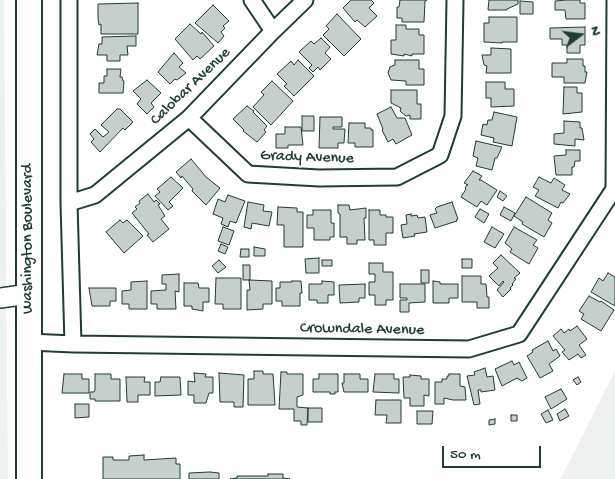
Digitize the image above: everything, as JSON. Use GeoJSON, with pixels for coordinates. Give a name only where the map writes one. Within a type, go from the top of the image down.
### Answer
{"type":"FeatureCollection","features":[{"type":"Feature","properties":{"kind":"main road","name":"Washington Boulevard"},"geometry":{"type":"LineString","coordinates":[[29,0],[29,479]]}},
{"type":"Feature","properties":{"kind":"street"},"geometry":{"type":"LineString","coordinates":[[69,0],[69,203],[73,344]]}},
{"type":"Feature","properties":{"kind":"street"},"geometry":{"type":"LineString","coordinates":[[252,0],[273,30]]}},
{"type":"Feature","properties":{"kind":"street","name":"Calobar Avenue"},"geometry":{"type":"LineString","coordinates":[[69,203],[95,195],[189,118],[273,30],[305,0]]}},
{"type":"Feature","properties":{"kind":"street","name":"Grady Avenue"},"geometry":{"type":"LineString","coordinates":[[189,118],[248,174],[319,178],[397,177],[440,155],[453,116],[455,0]]}},
{"type":"Feature","properties":{"kind":"street"},"geometry":{"type":"LineString","coordinates":[[615,0],[615,189]]}},
{"type":"Feature","properties":{"kind":"street","name":"Crowndale Avenue"},"geometry":{"type":"LineString","coordinates":[[29,342],[469,349],[518,334],[615,189]]}},
{"type":"Feature","properties":{"kind":"street"},"geometry":{"type":"LineString","coordinates":[[0,298],[29,294]]}},
{"type":"Feature","properties":{"kind":"shaded area"},"geometry":{"type":"Polygon","coordinates":[[[0,0],[4,0],[8,479],[0,479],[0,0]]]}},
{"type":"Feature","properties":{"kind":"shaded area"},"geometry":{"type":"Polygon","coordinates":[[[615,371],[615,479],[560,479],[565,470],[615,371]]]}},
{"type":"Feature","properties":{"kind":"building"},"geometry":{"type":"Polygon","coordinates":[[[351,0],[371,0],[374,3],[369,8],[377,16],[365,27],[357,20],[355,22],[343,8],[351,0]]]}},
{"type":"Feature","properties":{"kind":"building"},"geometry":{"type":"Polygon","coordinates":[[[400,0],[427,0],[425,1],[424,22],[402,22],[402,18],[397,18],[397,7],[399,7],[400,0]]]}},
{"type":"Feature","properties":{"kind":"building"},"geometry":{"type":"Polygon","coordinates":[[[489,0],[518,0],[518,4],[507,10],[488,10],[489,0]]]}},
{"type":"Feature","properties":{"kind":"building"},"geometry":{"type":"Polygon","coordinates":[[[580,0],[580,3],[585,3],[585,19],[566,19],[565,10],[555,10],[555,1],[580,0]]]}},
{"type":"Feature","properties":{"kind":"building"},"geometry":{"type":"Polygon","coordinates":[[[520,1],[533,2],[533,14],[520,14],[520,1]]]}},
{"type":"Feature","properties":{"kind":"building"},"geometry":{"type":"Polygon","coordinates":[[[138,3],[138,34],[101,34],[98,4],[138,3]]]}},
{"type":"Feature","properties":{"kind":"building"},"geometry":{"type":"Polygon","coordinates":[[[213,5],[229,21],[223,26],[225,28],[221,32],[224,36],[218,43],[195,23],[213,5]]]}},
{"type":"Feature","properties":{"kind":"building"},"geometry":{"type":"Polygon","coordinates":[[[337,14],[361,39],[344,56],[323,35],[329,29],[326,26],[337,14]]]}},
{"type":"Feature","properties":{"kind":"building"},"geometry":{"type":"Polygon","coordinates":[[[489,17],[517,17],[517,42],[484,42],[484,23],[489,23],[489,17]]]}},
{"type":"Feature","properties":{"kind":"building"},"geometry":{"type":"Polygon","coordinates":[[[190,24],[201,34],[202,32],[214,46],[200,59],[197,56],[193,60],[175,39],[190,24]]]}},
{"type":"Feature","properties":{"kind":"building"},"geometry":{"type":"Polygon","coordinates":[[[396,25],[406,25],[406,29],[419,29],[419,35],[424,35],[424,54],[412,54],[412,56],[404,54],[404,56],[391,54],[391,40],[396,40],[396,25]]]}},
{"type":"Feature","properties":{"kind":"building"},"geometry":{"type":"Polygon","coordinates":[[[585,27],[585,45],[580,45],[580,53],[567,53],[567,45],[562,45],[562,39],[550,39],[550,28],[585,27]]]}},
{"type":"Feature","properties":{"kind":"building"},"geometry":{"type":"Polygon","coordinates":[[[136,36],[136,46],[127,46],[128,55],[120,55],[120,61],[107,61],[107,55],[97,55],[99,44],[102,44],[102,37],[136,36]]]}},
{"type":"Feature","properties":{"kind":"building"},"geometry":{"type":"Polygon","coordinates":[[[321,38],[330,47],[325,53],[331,59],[320,70],[318,67],[313,72],[309,68],[312,65],[299,52],[311,41],[314,44],[321,38]]]}},
{"type":"Feature","properties":{"kind":"building"},"geometry":{"type":"Polygon","coordinates":[[[491,48],[511,49],[511,73],[486,73],[487,66],[484,65],[482,55],[491,55],[491,48]]]}},
{"type":"Feature","properties":{"kind":"building"},"geometry":{"type":"Polygon","coordinates":[[[174,53],[183,63],[179,67],[186,73],[170,84],[158,72],[174,53]]]}},
{"type":"Feature","properties":{"kind":"building"},"geometry":{"type":"Polygon","coordinates":[[[567,59],[583,59],[583,66],[585,66],[585,72],[587,72],[585,83],[564,83],[564,77],[552,77],[552,63],[567,63],[567,59]]]}},
{"type":"Feature","properties":{"kind":"building"},"geometry":{"type":"Polygon","coordinates":[[[298,60],[314,76],[294,96],[284,86],[287,84],[277,74],[291,61],[294,65],[298,60]]]}},
{"type":"Feature","properties":{"kind":"building"},"geometry":{"type":"Polygon","coordinates":[[[395,60],[419,60],[419,69],[424,69],[424,85],[406,85],[406,81],[391,80],[388,73],[390,67],[395,65],[395,60]]]}},
{"type":"Feature","properties":{"kind":"building"},"geometry":{"type":"Polygon","coordinates":[[[107,69],[121,69],[120,77],[124,81],[123,93],[99,93],[99,83],[104,83],[107,69]]]}},
{"type":"Feature","properties":{"kind":"building"},"geometry":{"type":"Polygon","coordinates":[[[147,80],[161,93],[151,103],[154,107],[147,114],[137,104],[141,99],[133,91],[147,80]]]}},
{"type":"Feature","properties":{"kind":"building"},"geometry":{"type":"Polygon","coordinates":[[[272,81],[293,101],[271,125],[253,107],[264,95],[261,92],[272,81]]]}},
{"type":"Feature","properties":{"kind":"building"},"geometry":{"type":"Polygon","coordinates":[[[486,82],[505,82],[505,89],[514,89],[514,106],[491,107],[491,98],[486,98],[486,82]]]}},
{"type":"Feature","properties":{"kind":"building"},"geometry":{"type":"Polygon","coordinates":[[[564,87],[577,87],[577,93],[582,93],[582,112],[563,114],[564,87]]]}},
{"type":"Feature","properties":{"kind":"building"},"geometry":{"type":"Polygon","coordinates":[[[391,90],[417,90],[417,104],[421,104],[421,119],[410,119],[410,115],[406,116],[400,111],[401,108],[391,103],[391,90]]]}},
{"type":"Feature","properties":{"kind":"building"},"geometry":{"type":"Polygon","coordinates":[[[247,106],[267,126],[264,130],[266,132],[257,142],[243,131],[233,119],[247,106]]]}},
{"type":"Feature","properties":{"kind":"building"},"geometry":{"type":"Polygon","coordinates":[[[391,107],[397,118],[405,118],[412,135],[396,144],[393,139],[388,142],[377,114],[391,107]]]}},
{"type":"Feature","properties":{"kind":"building"},"geometry":{"type":"Polygon","coordinates":[[[117,109],[120,109],[133,122],[125,130],[123,128],[100,152],[91,142],[94,139],[90,134],[95,129],[103,137],[109,132],[101,125],[117,109]]]}},
{"type":"Feature","properties":{"kind":"building"},"geometry":{"type":"Polygon","coordinates":[[[494,112],[517,117],[512,146],[493,142],[494,138],[481,135],[483,124],[487,125],[488,120],[492,120],[494,112]]]}},
{"type":"Feature","properties":{"kind":"building"},"geometry":{"type":"Polygon","coordinates":[[[302,116],[314,116],[314,131],[302,131],[302,116]]]}},
{"type":"Feature","properties":{"kind":"building"},"geometry":{"type":"Polygon","coordinates":[[[320,117],[342,117],[342,127],[333,127],[333,129],[345,129],[344,143],[338,143],[338,148],[319,148],[320,117]]]}},
{"type":"Feature","properties":{"kind":"building"},"geometry":{"type":"Polygon","coordinates":[[[564,121],[580,122],[584,140],[575,139],[575,146],[554,144],[554,134],[564,133],[564,121]]]}},
{"type":"Feature","properties":{"kind":"building"},"geometry":{"type":"Polygon","coordinates":[[[349,123],[365,123],[365,128],[373,130],[373,147],[355,147],[355,143],[348,143],[349,123]]]}},
{"type":"Feature","properties":{"kind":"building"},"geometry":{"type":"Polygon","coordinates":[[[285,127],[301,127],[303,145],[288,145],[288,148],[276,148],[276,134],[285,134],[285,127]]]}},
{"type":"Feature","properties":{"kind":"building"},"geometry":{"type":"Polygon","coordinates":[[[476,141],[502,147],[497,158],[495,158],[492,170],[476,166],[478,158],[473,156],[476,141]]]}},
{"type":"Feature","properties":{"kind":"building"},"geometry":{"type":"Polygon","coordinates":[[[566,150],[580,150],[580,161],[575,161],[574,167],[572,167],[572,175],[556,175],[554,156],[566,155],[566,150]]]}},
{"type":"Feature","properties":{"kind":"building"},"geometry":{"type":"Polygon","coordinates":[[[191,159],[206,177],[220,188],[206,205],[192,191],[193,189],[182,176],[181,178],[176,172],[191,159]]]}},
{"type":"Feature","properties":{"kind":"building"},"geometry":{"type":"Polygon","coordinates":[[[473,171],[482,176],[479,180],[497,190],[487,205],[481,201],[477,207],[461,197],[468,185],[464,183],[473,171]]]}},
{"type":"Feature","properties":{"kind":"building"},"geometry":{"type":"Polygon","coordinates":[[[171,177],[183,188],[169,202],[173,206],[168,210],[155,196],[160,192],[157,189],[171,177]]]}},
{"type":"Feature","properties":{"kind":"building"},"geometry":{"type":"Polygon","coordinates":[[[539,177],[551,183],[554,178],[565,185],[562,190],[570,194],[563,203],[561,202],[558,208],[535,196],[539,190],[533,187],[539,177]]]}},
{"type":"Feature","properties":{"kind":"building"},"geometry":{"type":"Polygon","coordinates":[[[500,191],[507,196],[503,201],[497,197],[500,191]]]}},
{"type":"Feature","properties":{"kind":"building"},"geometry":{"type":"Polygon","coordinates":[[[148,194],[154,202],[156,200],[160,204],[158,205],[165,216],[161,219],[169,229],[153,242],[132,213],[137,209],[135,207],[140,203],[139,201],[148,194]]]}},
{"type":"Feature","properties":{"kind":"building"},"geometry":{"type":"Polygon","coordinates":[[[228,195],[245,201],[236,223],[230,221],[228,227],[221,224],[223,218],[213,214],[218,199],[225,202],[228,195]]]}},
{"type":"Feature","properties":{"kind":"building"},"geometry":{"type":"Polygon","coordinates":[[[526,197],[552,213],[548,220],[552,223],[544,237],[522,224],[523,222],[514,216],[526,197]]]}},
{"type":"Feature","properties":{"kind":"building"},"geometry":{"type":"Polygon","coordinates":[[[248,202],[264,205],[263,211],[272,212],[269,226],[252,223],[251,229],[244,227],[248,202]]]}},
{"type":"Feature","properties":{"kind":"building"},"geometry":{"type":"Polygon","coordinates":[[[452,202],[457,221],[435,228],[430,215],[437,213],[435,209],[437,207],[452,202]]]}},
{"type":"Feature","properties":{"kind":"building"},"geometry":{"type":"Polygon","coordinates":[[[338,205],[349,205],[350,210],[366,208],[366,218],[364,218],[365,240],[357,240],[357,244],[347,244],[347,237],[340,237],[338,205]]]}},
{"type":"Feature","properties":{"kind":"building"},"geometry":{"type":"Polygon","coordinates":[[[278,207],[297,208],[297,212],[303,212],[303,247],[284,247],[284,225],[277,225],[278,207]]]}},
{"type":"Feature","properties":{"kind":"building"},"geometry":{"type":"Polygon","coordinates":[[[504,207],[515,213],[511,221],[500,215],[504,207]]]}},
{"type":"Feature","properties":{"kind":"building"},"geometry":{"type":"Polygon","coordinates":[[[480,209],[489,214],[484,223],[475,217],[480,209]]]}},
{"type":"Feature","properties":{"kind":"building"},"geometry":{"type":"Polygon","coordinates":[[[313,210],[331,210],[331,223],[334,223],[334,237],[330,237],[330,240],[314,240],[314,228],[307,228],[307,215],[313,215],[313,210]]]}},
{"type":"Feature","properties":{"kind":"building"},"geometry":{"type":"Polygon","coordinates":[[[369,210],[380,210],[380,215],[393,217],[393,233],[386,233],[386,245],[374,245],[374,240],[369,240],[369,210]]]}},
{"type":"Feature","properties":{"kind":"building"},"geometry":{"type":"Polygon","coordinates":[[[411,214],[411,216],[417,215],[418,218],[425,217],[427,232],[403,238],[401,225],[407,224],[406,215],[411,214]]]}},
{"type":"Feature","properties":{"kind":"building"},"geometry":{"type":"Polygon","coordinates":[[[120,220],[123,223],[127,220],[143,236],[124,253],[106,232],[120,220]]]}},
{"type":"Feature","properties":{"kind":"building"},"geometry":{"type":"Polygon","coordinates":[[[223,227],[234,231],[229,245],[218,241],[223,227]]]}},
{"type":"Feature","properties":{"kind":"building"},"geometry":{"type":"Polygon","coordinates":[[[492,227],[504,234],[495,248],[484,242],[492,227]]]}},
{"type":"Feature","properties":{"kind":"building"},"geometry":{"type":"Polygon","coordinates":[[[514,227],[537,240],[533,245],[538,248],[529,264],[510,252],[512,249],[505,243],[514,227]]]}},
{"type":"Feature","properties":{"kind":"building"},"geometry":{"type":"Polygon","coordinates":[[[221,244],[228,247],[225,254],[218,251],[221,244]]]}},
{"type":"Feature","properties":{"kind":"building"},"geometry":{"type":"Polygon","coordinates":[[[254,247],[265,249],[265,256],[254,256],[254,247]]]}},
{"type":"Feature","properties":{"kind":"building"},"geometry":{"type":"Polygon","coordinates":[[[241,249],[249,249],[249,257],[240,257],[241,249]]]}},
{"type":"Feature","properties":{"kind":"building"},"geometry":{"type":"Polygon","coordinates":[[[501,255],[520,273],[514,278],[516,279],[511,289],[503,297],[497,290],[504,282],[499,286],[489,276],[498,268],[493,263],[501,255]]]}},
{"type":"Feature","properties":{"kind":"building"},"geometry":{"type":"Polygon","coordinates":[[[319,258],[319,273],[306,273],[305,259],[319,258]]]}},
{"type":"Feature","properties":{"kind":"building"},"geometry":{"type":"Polygon","coordinates":[[[462,259],[472,259],[472,268],[462,268],[462,259]]]}},
{"type":"Feature","properties":{"kind":"building"},"geometry":{"type":"Polygon","coordinates":[[[219,260],[226,267],[218,273],[212,266],[219,260]]]}},
{"type":"Feature","properties":{"kind":"building"},"geometry":{"type":"Polygon","coordinates":[[[322,260],[332,260],[332,266],[322,266],[322,260]]]}},
{"type":"Feature","properties":{"kind":"building"},"geometry":{"type":"Polygon","coordinates":[[[369,263],[383,263],[383,272],[393,272],[393,300],[386,300],[386,305],[375,305],[375,295],[369,295],[369,282],[375,282],[375,274],[369,274],[369,263]]]}},
{"type":"Feature","properties":{"kind":"building"},"geometry":{"type":"Polygon","coordinates":[[[243,265],[250,265],[250,280],[243,280],[243,265]]]}},
{"type":"Feature","properties":{"kind":"building"},"geometry":{"type":"Polygon","coordinates":[[[421,270],[429,270],[429,283],[421,283],[421,270]]]}},
{"type":"Feature","properties":{"kind":"building"},"geometry":{"type":"Polygon","coordinates":[[[608,273],[615,277],[615,306],[591,292],[599,278],[603,281],[608,273]]]}},
{"type":"Feature","properties":{"kind":"building"},"geometry":{"type":"Polygon","coordinates":[[[179,274],[179,292],[175,291],[176,309],[157,309],[157,304],[151,304],[151,291],[166,290],[166,284],[162,284],[162,275],[179,274]]]}},
{"type":"Feature","properties":{"kind":"building"},"geometry":{"type":"Polygon","coordinates":[[[462,276],[481,276],[481,284],[486,284],[489,308],[477,308],[477,302],[462,302],[462,276]]]}},
{"type":"Feature","properties":{"kind":"building"},"geometry":{"type":"Polygon","coordinates":[[[216,278],[241,278],[241,309],[223,309],[223,304],[215,304],[216,278]]]}},
{"type":"Feature","properties":{"kind":"building"},"geometry":{"type":"Polygon","coordinates":[[[249,280],[272,281],[272,304],[263,304],[263,309],[247,310],[247,290],[250,290],[249,280]]]}},
{"type":"Feature","properties":{"kind":"building"},"geometry":{"type":"Polygon","coordinates":[[[147,281],[147,309],[129,309],[129,304],[122,304],[122,291],[131,290],[131,282],[147,281]]]}},
{"type":"Feature","properties":{"kind":"building"},"geometry":{"type":"Polygon","coordinates":[[[301,281],[300,306],[282,306],[282,301],[276,301],[276,288],[280,288],[280,282],[301,281]]]}},
{"type":"Feature","properties":{"kind":"building"},"geometry":{"type":"Polygon","coordinates":[[[322,281],[334,282],[334,295],[328,295],[328,303],[317,303],[317,300],[309,300],[309,284],[322,284],[322,281]]]}},
{"type":"Feature","properties":{"kind":"building"},"geometry":{"type":"Polygon","coordinates":[[[433,281],[440,282],[440,284],[458,284],[458,298],[449,298],[449,303],[433,303],[433,281]]]}},
{"type":"Feature","properties":{"kind":"building"},"geometry":{"type":"Polygon","coordinates":[[[184,283],[198,283],[199,288],[209,288],[209,302],[203,302],[203,311],[192,309],[192,306],[184,306],[184,283]]]}},
{"type":"Feature","properties":{"kind":"building"},"geometry":{"type":"Polygon","coordinates":[[[365,284],[365,298],[359,298],[359,302],[340,303],[339,285],[365,284]]]}},
{"type":"Feature","properties":{"kind":"building"},"geometry":{"type":"Polygon","coordinates":[[[400,284],[425,284],[425,302],[409,303],[409,312],[400,312],[400,300],[407,300],[407,298],[400,298],[400,284]]]}},
{"type":"Feature","properties":{"kind":"building"},"geometry":{"type":"Polygon","coordinates":[[[89,288],[116,288],[116,301],[110,301],[110,306],[92,306],[89,288]]]}},
{"type":"Feature","properties":{"kind":"building"},"geometry":{"type":"Polygon","coordinates":[[[589,296],[601,301],[614,310],[601,331],[581,319],[584,314],[579,311],[589,296]]]}},
{"type":"Feature","properties":{"kind":"building"},"geometry":{"type":"Polygon","coordinates":[[[577,326],[587,339],[579,345],[586,355],[581,358],[578,354],[569,360],[562,352],[565,350],[553,336],[561,329],[564,333],[577,326]]]}},
{"type":"Feature","properties":{"kind":"building"},"geometry":{"type":"Polygon","coordinates":[[[548,341],[553,351],[556,349],[560,356],[549,364],[553,371],[540,378],[527,356],[533,352],[532,350],[548,341]]]}},
{"type":"Feature","properties":{"kind":"building"},"geometry":{"type":"Polygon","coordinates":[[[512,361],[514,365],[519,362],[527,378],[522,381],[517,378],[502,386],[495,369],[512,361]]]}},
{"type":"Feature","properties":{"kind":"building"},"geometry":{"type":"Polygon","coordinates":[[[485,368],[487,377],[493,376],[495,390],[481,392],[481,390],[478,390],[480,404],[474,405],[467,376],[475,375],[474,372],[485,368]]]}},
{"type":"Feature","properties":{"kind":"building"},"geometry":{"type":"Polygon","coordinates":[[[254,371],[263,371],[263,374],[273,374],[275,405],[248,405],[248,379],[254,379],[254,371]]]}},
{"type":"Feature","properties":{"kind":"building"},"geometry":{"type":"Polygon","coordinates":[[[281,372],[303,374],[303,395],[297,397],[297,407],[308,408],[307,425],[301,425],[301,421],[294,421],[294,409],[279,409],[281,372]]]}},
{"type":"Feature","properties":{"kind":"building"},"geometry":{"type":"Polygon","coordinates":[[[194,373],[206,374],[205,377],[213,377],[213,393],[209,393],[206,403],[194,403],[194,395],[188,395],[188,381],[195,382],[194,373]]]}},
{"type":"Feature","properties":{"kind":"building"},"geometry":{"type":"Polygon","coordinates":[[[219,373],[244,375],[243,407],[234,407],[234,402],[220,402],[219,373]]]}},
{"type":"Feature","properties":{"kind":"building"},"geometry":{"type":"Polygon","coordinates":[[[64,374],[82,374],[82,379],[89,379],[89,393],[62,393],[64,374]]]}},
{"type":"Feature","properties":{"kind":"building"},"geometry":{"type":"Polygon","coordinates":[[[95,374],[111,374],[111,379],[120,379],[120,401],[95,401],[95,399],[90,399],[90,392],[95,390],[95,374]]]}},
{"type":"Feature","properties":{"kind":"building"},"geometry":{"type":"Polygon","coordinates":[[[319,374],[338,374],[338,392],[330,394],[330,392],[313,392],[313,379],[319,379],[319,374]]]}},
{"type":"Feature","properties":{"kind":"building"},"geometry":{"type":"Polygon","coordinates":[[[344,374],[360,374],[360,379],[368,379],[368,392],[344,392],[342,383],[344,383],[344,374]]]}},
{"type":"Feature","properties":{"kind":"building"},"geometry":{"type":"Polygon","coordinates":[[[375,374],[394,374],[394,379],[399,379],[399,393],[373,392],[375,374]]]}},
{"type":"Feature","properties":{"kind":"building"},"geometry":{"type":"Polygon","coordinates":[[[449,374],[460,374],[460,386],[465,387],[466,400],[444,398],[444,404],[435,404],[435,382],[442,382],[442,379],[447,379],[449,374]]]}},
{"type":"Feature","properties":{"kind":"building"},"geometry":{"type":"Polygon","coordinates":[[[410,375],[421,376],[421,379],[429,379],[429,396],[424,395],[424,406],[410,406],[410,398],[404,398],[403,377],[410,377],[410,375]]]}},
{"type":"Feature","properties":{"kind":"building"},"geometry":{"type":"Polygon","coordinates":[[[126,377],[145,377],[144,382],[150,382],[150,395],[138,395],[138,402],[127,402],[126,377]]]}},
{"type":"Feature","properties":{"kind":"building"},"geometry":{"type":"Polygon","coordinates":[[[161,377],[180,377],[181,395],[155,396],[155,382],[160,382],[161,377]]]}},
{"type":"Feature","properties":{"kind":"building"},"geometry":{"type":"Polygon","coordinates":[[[578,377],[581,382],[577,385],[573,380],[578,377]]]}},
{"type":"Feature","properties":{"kind":"building"},"geometry":{"type":"Polygon","coordinates":[[[561,389],[567,399],[551,409],[545,397],[561,389]]]}},
{"type":"Feature","properties":{"kind":"building"},"geometry":{"type":"Polygon","coordinates":[[[376,400],[401,400],[401,423],[386,423],[387,415],[375,415],[376,400]]]}},
{"type":"Feature","properties":{"kind":"building"},"geometry":{"type":"Polygon","coordinates":[[[75,404],[89,404],[89,417],[75,418],[75,404]]]}},
{"type":"Feature","properties":{"kind":"building"},"geometry":{"type":"Polygon","coordinates":[[[308,408],[322,408],[322,422],[308,422],[308,408]]]}},
{"type":"Feature","properties":{"kind":"building"},"geometry":{"type":"Polygon","coordinates":[[[565,409],[569,416],[560,421],[557,414],[565,409]]]}},
{"type":"Feature","properties":{"kind":"building"},"geometry":{"type":"Polygon","coordinates":[[[548,410],[553,420],[546,423],[541,414],[548,410]]]}},
{"type":"Feature","properties":{"kind":"building"},"geometry":{"type":"Polygon","coordinates":[[[417,411],[433,411],[432,424],[417,424],[417,411]]]}},
{"type":"Feature","properties":{"kind":"building"},"geometry":{"type":"Polygon","coordinates":[[[511,415],[517,415],[517,421],[511,421],[511,415]]]}},
{"type":"Feature","properties":{"kind":"building"},"geometry":{"type":"Polygon","coordinates":[[[495,419],[495,424],[489,425],[489,420],[495,419]]]}},
{"type":"Feature","properties":{"kind":"building"},"geometry":{"type":"Polygon","coordinates":[[[144,455],[144,460],[176,458],[176,464],[180,464],[180,479],[103,479],[103,457],[113,457],[113,460],[129,460],[129,456],[144,455]]]}},
{"type":"Feature","properties":{"kind":"building"},"geometry":{"type":"Polygon","coordinates":[[[189,473],[219,473],[219,479],[189,479],[189,473]]]}},
{"type":"Feature","properties":{"kind":"building"},"geometry":{"type":"Polygon","coordinates":[[[268,474],[283,474],[283,478],[290,479],[230,479],[237,478],[237,476],[268,476],[268,474]]]}}]}
